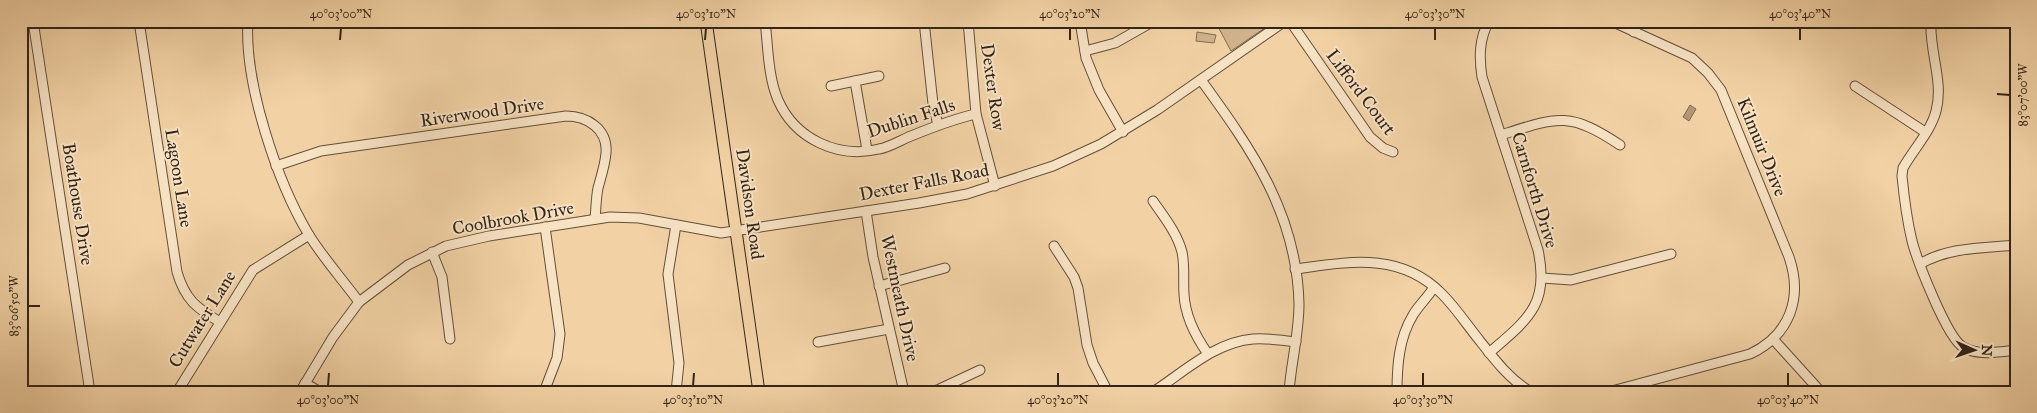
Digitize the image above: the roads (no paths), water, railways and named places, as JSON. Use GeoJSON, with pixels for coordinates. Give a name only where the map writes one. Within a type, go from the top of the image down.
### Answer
{"type":"FeatureCollection","features":[{"type":"Feature","properties":{"kind":"main road","name":"Davidson Road"},"geometry":{"type":"LineString","coordinates":[[706,21],[759,392]]}},
{"type":"Feature","properties":{"kind":"street","name":"Boathouse Drive"},"geometry":{"type":"LineString","coordinates":[[33,21],[90,392]]}},
{"type":"Feature","properties":{"kind":"street","name":"Lagoon Lane"},"geometry":{"type":"LineString","coordinates":[[139,21],[177,272],[183,288],[193,304],[220,322]]}},
{"type":"Feature","properties":{"kind":"street"},"geometry":{"type":"LineString","coordinates":[[248,21],[248,49],[254,85],[276,166],[309,235],[360,302]]}},
{"type":"Feature","properties":{"kind":"street","name":"Dublin Falls"},"geometry":{"type":"LineString","coordinates":[[765,21],[774,86],[788,120],[811,139],[830,148],[851,151],[880,149],[938,125],[976,114]]}},
{"type":"Feature","properties":{"kind":"street"},"geometry":{"type":"LineString","coordinates":[[924,21],[933,104],[938,125]]}},
{"type":"Feature","properties":{"kind":"street","name":"Dexter Row"},"geometry":{"type":"LineString","coordinates":[[968,21],[976,114],[995,186]]}},
{"type":"Feature","properties":{"kind":"street"},"geometry":{"type":"LineString","coordinates":[[1080,21],[1085,50],[1099,90],[1123,132]]}},
{"type":"Feature","properties":{"kind":"street","name":"Dexter Falls Road"},"geometry":{"type":"LineString","coordinates":[[735,230],[919,203],[967,194],[1076,157],[1123,132],[1285,21]]}},
{"type":"Feature","properties":{"kind":"street","name":"Lifford Court"},"geometry":{"type":"LineString","coordinates":[[1290,21],[1370,137],[1382,148],[1393,152]]}},
{"type":"Feature","properties":{"kind":"street","name":"Carnforth Drive"},"geometry":{"type":"LineString","coordinates":[[1489,21],[1482,38],[1480,62],[1482,77],[1538,250],[1542,278],[1539,298],[1530,315],[1489,353]]}},
{"type":"Feature","properties":{"kind":"street","name":"Kilmuir Drive"},"geometry":{"type":"LineString","coordinates":[[1611,21],[1692,58],[1708,74],[1726,99],[1794,273],[1795,291],[1792,310],[1784,326],[1773,339]]}},
{"type":"Feature","properties":{"kind":"street"},"geometry":{"type":"LineString","coordinates":[[1634,32],[1638,21]]}},
{"type":"Feature","properties":{"kind":"street"},"geometry":{"type":"LineString","coordinates":[[1931,21],[1938,102],[1932,122],[1903,168],[1902,176],[1910,234],[1920,264],[1946,326],[1958,344],[1964,348],[1976,351],[2016,350]]}},
{"type":"Feature","properties":{"kind":"street"},"geometry":{"type":"LineString","coordinates":[[1085,50],[1115,43],[1152,22]]}},
{"type":"Feature","properties":{"kind":"street"},"geometry":{"type":"LineString","coordinates":[[831,86],[879,76]]}},
{"type":"Feature","properties":{"kind":"street"},"geometry":{"type":"LineString","coordinates":[[1201,80],[1258,162],[1284,220],[1295,269],[1299,304],[1289,392]]}},
{"type":"Feature","properties":{"kind":"street"},"geometry":{"type":"LineString","coordinates":[[854,81],[867,150]]}},
{"type":"Feature","properties":{"kind":"street"},"geometry":{"type":"LineString","coordinates":[[1855,86],[1925,132]]}},
{"type":"Feature","properties":{"kind":"street","name":"Riverwood Drive"},"geometry":{"type":"LineString","coordinates":[[276,166],[321,151],[566,116],[580,117],[587,119],[598,128],[606,146],[595,219]]}},
{"type":"Feature","properties":{"kind":"street"},"geometry":{"type":"LineString","coordinates":[[1502,135],[1545,121],[1565,120],[1588,125],[1620,144]]}},
{"type":"Feature","properties":{"kind":"street"},"geometry":{"type":"LineString","coordinates":[[1153,201],[1179,243],[1184,262],[1186,310],[1190,322],[1208,354]]}},
{"type":"Feature","properties":{"kind":"street","name":"Westmeath Drive"},"geometry":{"type":"LineString","coordinates":[[866,211],[868,234],[904,392]]}},
{"type":"Feature","properties":{"kind":"street","name":"Coolbrook Drive"},"geometry":{"type":"LineString","coordinates":[[300,392],[333,337],[360,302],[394,275],[432,252],[467,240],[610,217],[632,218],[721,233],[735,230]]}},
{"type":"Feature","properties":{"kind":"street"},"geometry":{"type":"LineString","coordinates":[[676,225],[668,274],[680,362],[676,392]]}},
{"type":"Feature","properties":{"kind":"street"},"geometry":{"type":"LineString","coordinates":[[544,392],[557,358],[560,334],[545,227]]}},
{"type":"Feature","properties":{"kind":"street","name":"Cutwater Lane"},"geometry":{"type":"LineString","coordinates":[[177,392],[253,270],[309,235]]}},
{"type":"Feature","properties":{"kind":"street"},"geometry":{"type":"LineString","coordinates":[[1920,264],[1930,258],[1946,253],[2016,245]]}},
{"type":"Feature","properties":{"kind":"street"},"geometry":{"type":"LineString","coordinates":[[1054,246],[1074,277],[1078,288],[1087,345],[1093,363],[1108,392]]}},
{"type":"Feature","properties":{"kind":"street"},"geometry":{"type":"LineString","coordinates":[[432,252],[442,277],[450,340]]}},
{"type":"Feature","properties":{"kind":"street"},"geometry":{"type":"LineString","coordinates":[[1542,278],[1571,280],[1671,254]]}},
{"type":"Feature","properties":{"kind":"street"},"geometry":{"type":"LineString","coordinates":[[1295,269],[1358,261],[1386,263],[1411,271],[1434,287],[1450,303],[1489,353],[1507,373],[1530,392]]}},
{"type":"Feature","properties":{"kind":"street"},"geometry":{"type":"LineString","coordinates":[[879,286],[945,268]]}},
{"type":"Feature","properties":{"kind":"street"},"geometry":{"type":"LineString","coordinates":[[1397,392],[1398,359],[1406,329],[1412,316],[1434,287]]}},
{"type":"Feature","properties":{"kind":"street"},"geometry":{"type":"LineString","coordinates":[[818,342],[889,329]]}},
{"type":"Feature","properties":{"kind":"street"},"geometry":{"type":"LineString","coordinates":[[1153,392],[1208,354],[1227,345],[1252,339],[1296,342]]}},
{"type":"Feature","properties":{"kind":"street"},"geometry":{"type":"LineString","coordinates":[[1608,392],[1750,354],[1773,339],[1821,392]]}},
{"type":"Feature","properties":{"kind":"street"},"geometry":{"type":"LineString","coordinates":[[933,392],[980,370]]}},
{"type":"Feature","properties":{"kind":"street"},"geometry":{"type":"LineString","coordinates":[[305,383],[320,392]]}}]}
